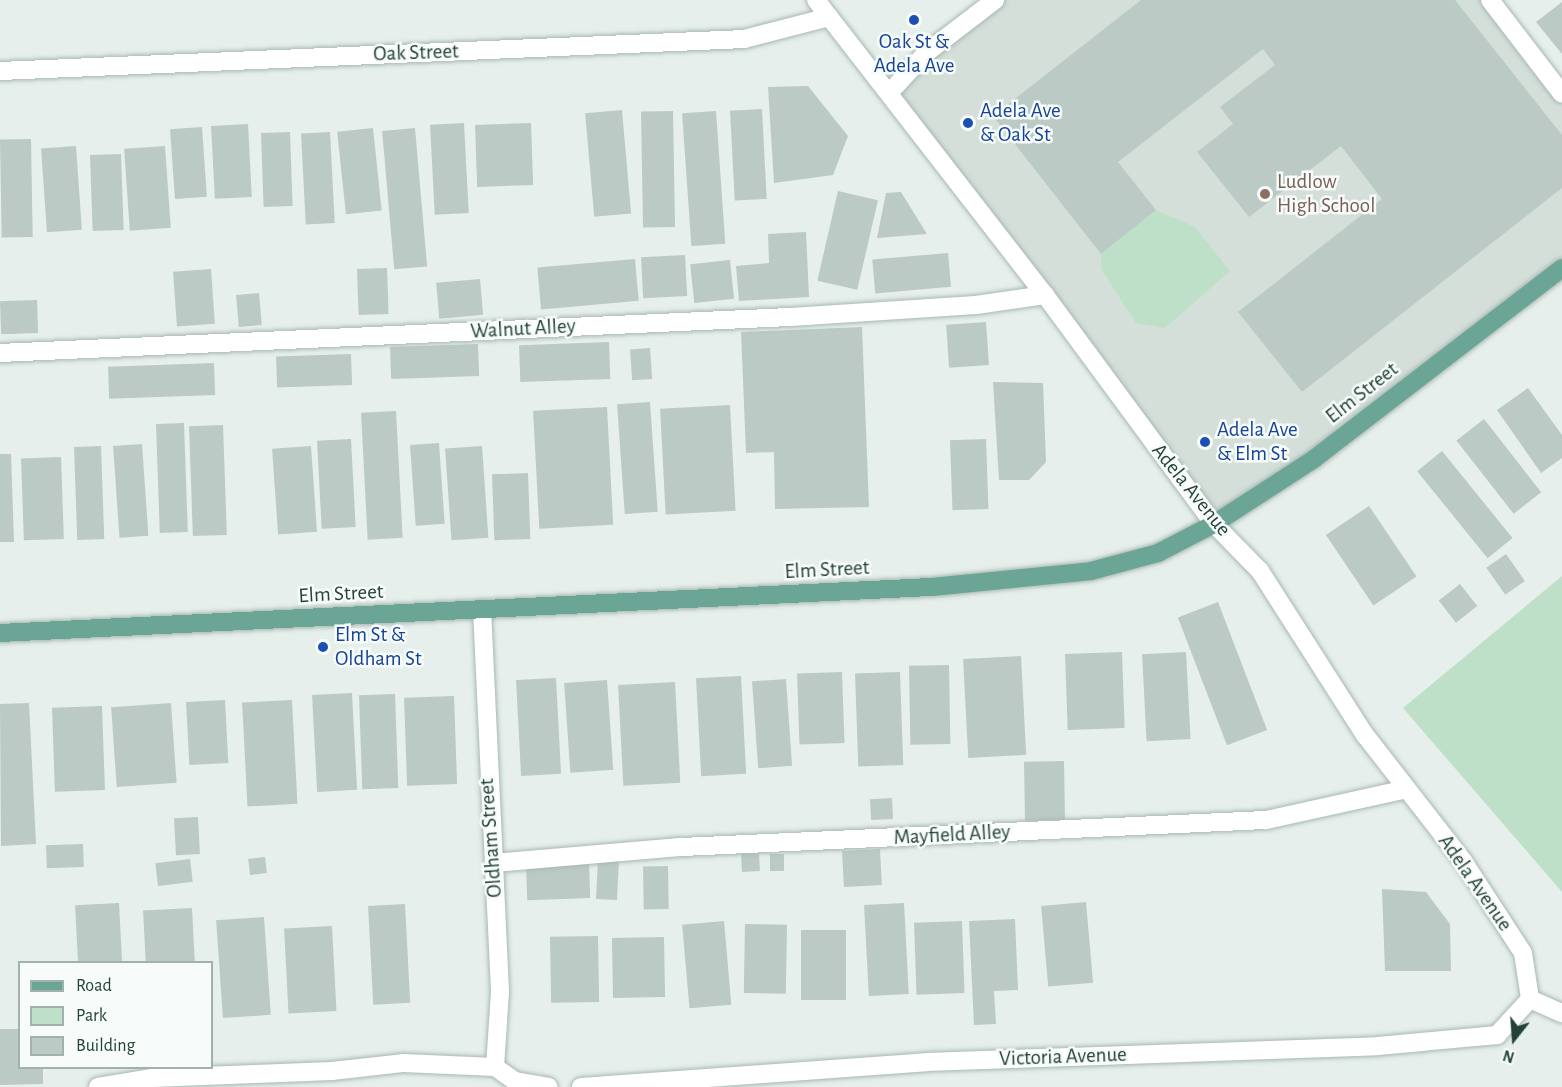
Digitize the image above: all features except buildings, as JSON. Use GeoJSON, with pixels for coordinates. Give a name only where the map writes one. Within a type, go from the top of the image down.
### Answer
{"type":"FeatureCollection","features":[{"type":"Feature","properties":{"kind":"main road","name":"Elm Street"},"geometry":{"type":"LineString","coordinates":[[0,633],[932,587],[1090,571],[1158,554],[1214,524],[1314,459],[1562,268]]}},
{"type":"Feature","properties":{"kind":"street","name":"Adela Avenue"},"geometry":{"type":"LineString","coordinates":[[816,0],[890,92],[1045,295],[1214,524],[1255,564],[1365,735],[1463,861],[1523,953],[1530,999]]}},
{"type":"Feature","properties":{"kind":"street"},"geometry":{"type":"LineString","coordinates":[[890,92],[926,53],[995,0]]}},
{"type":"Feature","properties":{"kind":"street"},"geometry":{"type":"LineString","coordinates":[[1490,0],[1562,94]]}},
{"type":"Feature","properties":{"kind":"street","name":"Oak Street"},"geometry":{"type":"LineString","coordinates":[[0,71],[744,39],[828,17]]}},
{"type":"Feature","properties":{"kind":"street","name":"Walnut Alley"},"geometry":{"type":"LineString","coordinates":[[0,353],[791,317],[976,305],[1045,295]]}},
{"type":"Feature","properties":{"kind":"street","name":"Oldham Street"},"geometry":{"type":"LineString","coordinates":[[482,609],[500,992],[495,1067]]}},
{"type":"Feature","properties":{"kind":"street","name":"Mayfield Alley"},"geometry":{"type":"LineString","coordinates":[[494,862],[682,847],[1266,820],[1407,789]]}},
{"type":"Feature","properties":{"kind":"street"},"geometry":{"type":"LineString","coordinates":[[1530,999],[1562,1013]]}},
{"type":"Feature","properties":{"kind":"street","name":"Victoria Avenue"},"geometry":{"type":"LineString","coordinates":[[581,1087],[926,1062],[1390,1045],[1497,1035],[1530,999]]}},
{"type":"Feature","properties":{"kind":"street"},"geometry":{"type":"LineString","coordinates":[[98,1087],[153,1078],[332,1071],[403,1063],[495,1067],[515,1080],[548,1087]]}},
{"type":"Feature","properties":{"kind":"shaded area","name":"Ludlow High School"},"geometry":{"type":"Polygon","coordinates":[[[995,0],[1490,0],[1562,94],[1562,268],[1214,524],[890,92],[995,0]]]}},
{"type":"Feature","properties":{"kind":"green space"},"geometry":{"type":"Polygon","coordinates":[[[1156,210],[1195,227],[1230,271],[1165,328],[1136,323],[1101,269],[1101,254],[1156,210]]]}},
{"type":"Feature","properties":{"kind":"green space"},"geometry":{"type":"Polygon","coordinates":[[[1562,576],[1562,892],[1403,708],[1562,576]]]}},
{"type":"Feature","properties":{"kind":"place","name":"Oak St & Adela Ave"},"geometry":{"type":"Point","coordinates":[914,20]}},
{"type":"Feature","properties":{"kind":"place","name":"Adela Ave & Oak St"},"geometry":{"type":"Point","coordinates":[968,123]}},
{"type":"Feature","properties":{"kind":"place","name":"Ludlow High School"},"geometry":{"type":"Point","coordinates":[1265,194]}},
{"type":"Feature","properties":{"kind":"place","name":"Adela Ave & Elm St"},"geometry":{"type":"Point","coordinates":[1205,442]}},
{"type":"Feature","properties":{"kind":"place","name":"Elm St & Oldham St"},"geometry":{"type":"Point","coordinates":[323,647]}}]}
